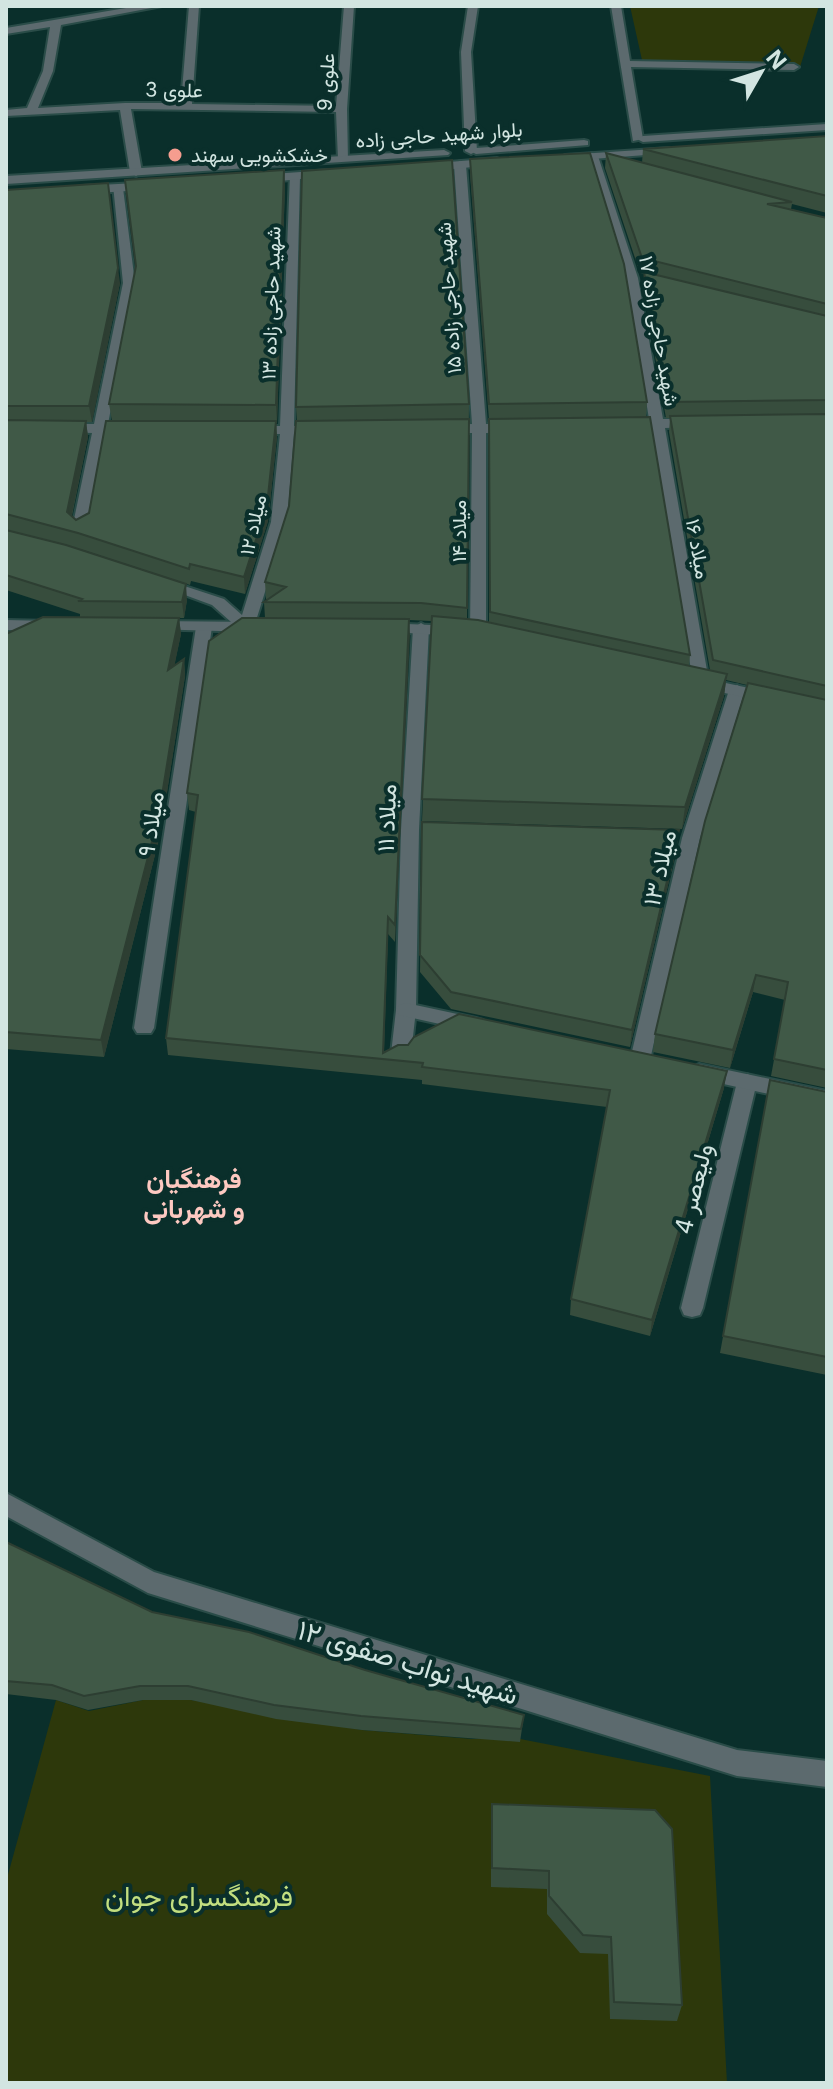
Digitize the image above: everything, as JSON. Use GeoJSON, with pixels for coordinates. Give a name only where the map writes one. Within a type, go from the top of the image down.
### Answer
{"type":"FeatureCollection","features":[{"type":"Feature","properties":{"kind":"street"},"geometry":{"type":"LineString","coordinates":[[10,27],[157,6]]}},
{"type":"Feature","properties":{"kind":"street"},"geometry":{"type":"LineString","coordinates":[[186,108],[194,6]]}},
{"type":"Feature","properties":{"kind":"street","name":"علوی 9"},"geometry":{"type":"LineString","coordinates":[[344,159],[341,109],[349,6]]}},
{"type":"Feature","properties":{"kind":"street"},"geometry":{"type":"LineString","coordinates":[[471,151],[466,52],[473,6]]}},
{"type":"Feature","properties":{"kind":"street"},"geometry":{"type":"LineString","coordinates":[[616,6],[637,139],[654,166]]}},
{"type":"Feature","properties":{"kind":"street"},"geometry":{"type":"LineString","coordinates":[[31,111],[48,71],[56,22]]}},
{"type":"Feature","properties":{"kind":"street"},"geometry":{"type":"LineString","coordinates":[[625,64],[794,67]]}},
{"type":"Feature","properties":{"kind":"street"},"geometry":{"type":"LineString","coordinates":[[125,106],[136,172]]}},
{"type":"Feature","properties":{"kind":"street","name":"علوی 3"},"geometry":{"type":"LineString","coordinates":[[6,113],[125,106],[341,109]]}},
{"type":"Feature","properties":{"kind":"street"},"geometry":{"type":"LineString","coordinates":[[621,140],[827,127]]}},
{"type":"Feature","properties":{"kind":"street","name":"بلوار شهید حاجی زاده"},"geometry":{"type":"LineString","coordinates":[[6,180],[471,151],[592,149],[644,152],[827,140]]}},
{"type":"Feature","properties":{"kind":"street"},"geometry":{"type":"LineString","coordinates":[[592,149],[636,167]]}},
{"type":"Feature","properties":{"kind":"street","name":"بلوار شهید حاجی زاده"},"geometry":{"type":"LineString","coordinates":[[369,171],[460,165],[592,149]]}},
{"type":"Feature","properties":{"kind":"street","name":"شهید حاجی زاده ۱۷"},"geometry":{"type":"LineString","coordinates":[[592,149],[632,278],[655,423]]}},
{"type":"Feature","properties":{"kind":"street","name":"شهید حاجی زاده ۱۵"},"geometry":{"type":"LineString","coordinates":[[460,165],[479,429]]}},
{"type":"Feature","properties":{"kind":"street","name":"بلوار شهید حاجی زاده"},"geometry":{"type":"LineString","coordinates":[[250,179],[339,173]]}},
{"type":"Feature","properties":{"kind":"street","name":"شهید حاجی زاده ۱۳"},"geometry":{"type":"LineString","coordinates":[[287,430],[294,177]]}},
{"type":"Feature","properties":{"kind":"street"},"geometry":{"type":"LineString","coordinates":[[69,191],[161,185]]}},
{"type":"Feature","properties":{"kind":"street"},"geometry":{"type":"LineString","coordinates":[[80,529],[129,283],[117,188]]}},
{"type":"Feature","properties":{"kind":"street"},"geometry":{"type":"LineString","coordinates":[[632,278],[647,282]]}},
{"type":"Feature","properties":{"kind":"street","name":"میلاد ۱۶"},"geometry":{"type":"LineString","coordinates":[[655,423],[694,681],[737,690]]}},
{"type":"Feature","properties":{"kind":"street"},"geometry":{"type":"LineString","coordinates":[[607,425],[718,423]]}},
{"type":"Feature","properties":{"kind":"street"},"geometry":{"type":"LineString","coordinates":[[431,429],[527,427]]}},
{"type":"Feature","properties":{"kind":"street"},"geometry":{"type":"LineString","coordinates":[[53,428],[147,429]]}},
{"type":"Feature","properties":{"kind":"street","name":"میلاد ۱۴"},"geometry":{"type":"LineString","coordinates":[[421,628],[486,635],[479,429]]}},
{"type":"Feature","properties":{"kind":"street"},"geometry":{"type":"LineString","coordinates":[[241,430],[335,430]]}},
{"type":"Feature","properties":{"kind":"street","name":"میلاد ۱۲"},"geometry":{"type":"LineString","coordinates":[[246,627],[279,522],[287,430]]}},
{"type":"Feature","properties":{"kind":"street"},"geometry":{"type":"LineString","coordinates":[[146,578],[218,602],[246,627]]}},
{"type":"Feature","properties":{"kind":"street"},"geometry":{"type":"LineString","coordinates":[[6,625],[67,626]]}},
{"type":"Feature","properties":{"kind":"street"},"geometry":{"type":"LineString","coordinates":[[143,626],[268,627]]}},
{"type":"Feature","properties":{"kind":"street","name":"میلاد ۹"},"geometry":{"type":"LineString","coordinates":[[144,1028],[204,627]]}},
{"type":"Feature","properties":{"kind":"street"},"geometry":{"type":"LineString","coordinates":[[360,628],[421,628]]}},
{"type":"Feature","properties":{"kind":"street","name":"میلاد ۱۱"},"geometry":{"type":"LineString","coordinates":[[401,1054],[418,830],[421,628]]}},
{"type":"Feature","properties":{"kind":"street"},"geometry":{"type":"LineString","coordinates":[[737,690],[827,710]]}},
{"type":"Feature","properties":{"kind":"street","name":"میلاد ۱۳"},"geometry":{"type":"LineString","coordinates":[[640,1060],[683,838],[737,690]]}},
{"type":"Feature","properties":{"kind":"street"},"geometry":{"type":"LineString","coordinates":[[406,1010],[500,1030]]}},
{"type":"Feature","properties":{"kind":"street"},"geometry":{"type":"LineString","coordinates":[[686,1069],[827,1099]]}},
{"type":"Feature","properties":{"kind":"street","name":"ولیعصر 4"},"geometry":{"type":"LineString","coordinates":[[692,1308],[747,1082]]}},
{"type":"Feature","properties":{"kind":"street","name":"شهید نواب صفوی ۱۲"},"geometry":{"type":"LineString","coordinates":[[6,1504],[148,1582],[737,1763],[827,1774]]}},
{"type":"Feature","properties":{"kind":"green space"},"geometry":{"type":"Polygon","coordinates":[[[630,6],[819,6],[800,67],[644,69],[630,6]]]}},
{"type":"Feature","properties":{"kind":"green space","name":"فرهنگسرای جوان"},"geometry":{"type":"Polygon","coordinates":[[[56,1700],[89,1711],[143,1700],[191,1700],[362,1730],[472,1739],[510,1737],[710,1776],[727,2083],[6,2083],[6,1882],[56,1700]]]}},
{"type":"Feature","properties":{"kind":"building"},"geometry":{"type":"Polygon","coordinates":[[[827,136],[827,196],[643,149],[827,136]]]}},
{"type":"Feature","properties":{"kind":"building"},"geometry":{"type":"Polygon","coordinates":[[[590,153],[624,264],[647,402],[489,404],[470,159],[590,153]]]}},
{"type":"Feature","properties":{"kind":"building"},"geometry":{"type":"Polygon","coordinates":[[[606,153],[792,202],[767,204],[827,218],[827,304],[642,258],[606,153]]]}},
{"type":"Feature","properties":{"kind":"building"},"geometry":{"type":"Polygon","coordinates":[[[452,160],[469,404],[296,407],[302,171],[452,160]]]}},
{"type":"Feature","properties":{"kind":"building"},"geometry":{"type":"Polygon","coordinates":[[[284,170],[276,405],[109,404],[136,266],[125,180],[284,170]]]}},
{"type":"Feature","properties":{"kind":"building"},"geometry":{"type":"Polygon","coordinates":[[[108,183],[118,268],[89,406],[6,406],[6,190],[108,183]]]}},
{"type":"Feature","properties":{"kind":"building"},"geometry":{"type":"Polygon","coordinates":[[[644,272],[827,316],[827,400],[667,402],[644,272]]]}},
{"type":"Feature","properties":{"kind":"building"},"geometry":{"type":"Polygon","coordinates":[[[827,414],[827,686],[713,660],[670,416],[827,414]]]}},
{"type":"Feature","properties":{"kind":"building"},"geometry":{"type":"Polygon","coordinates":[[[650,417],[690,655],[490,612],[489,419],[650,417]]]}},
{"type":"Feature","properties":{"kind":"building"},"geometry":{"type":"Polygon","coordinates":[[[469,419],[467,608],[421,603],[264,602],[286,587],[265,582],[289,506],[296,421],[469,419]]]}},
{"type":"Feature","properties":{"kind":"building"},"geometry":{"type":"Polygon","coordinates":[[[6,420],[86,421],[67,512],[76,520],[89,513],[106,421],[276,421],[267,505],[244,577],[190,564],[189,569],[78,533],[6,514],[6,420]]]}},
{"type":"Feature","properties":{"kind":"building"},"geometry":{"type":"Polygon","coordinates":[[[6,530],[66,545],[186,584],[182,602],[78,601],[82,599],[6,575],[6,530]]]}},
{"type":"Feature","properties":{"kind":"building"},"geometry":{"type":"Polygon","coordinates":[[[432,616],[478,620],[727,674],[685,807],[422,799],[432,616]]]}},
{"type":"Feature","properties":{"kind":"building"},"geometry":{"type":"Polygon","coordinates":[[[43,617],[179,618],[168,670],[184,659],[159,814],[101,1040],[6,1032],[6,634],[43,617]]]}},
{"type":"Feature","properties":{"kind":"building"},"geometry":{"type":"Polygon","coordinates":[[[242,618],[409,619],[395,925],[388,917],[383,1053],[398,1045],[408,1045],[414,1037],[459,1014],[727,1071],[652,1320],[571,1299],[610,1090],[422,1067],[423,1063],[166,1038],[198,795],[187,793],[209,641],[242,618]]]}},
{"type":"Feature","properties":{"kind":"building"},"geometry":{"type":"Polygon","coordinates":[[[748,683],[827,700],[827,1070],[774,1059],[788,982],[756,975],[733,1050],[655,1034],[705,821],[748,683]]]}},
{"type":"Feature","properties":{"kind":"building"},"geometry":{"type":"Polygon","coordinates":[[[422,822],[679,830],[632,1030],[451,992],[420,955],[422,822]]]}},
{"type":"Feature","properties":{"kind":"building"},"geometry":{"type":"Polygon","coordinates":[[[770,1080],[827,1092],[827,1357],[723,1336],[770,1080]]]}},
{"type":"Feature","properties":{"kind":"building"},"geometry":{"type":"Polygon","coordinates":[[[6,1542],[152,1612],[249,1632],[365,1670],[524,1715],[521,1729],[361,1716],[274,1705],[188,1686],[140,1686],[84,1696],[52,1685],[6,1681],[6,1542]]]}},
{"type":"Feature","properties":{"kind":"building"},"geometry":{"type":"Polygon","coordinates":[[[492,1804],[655,1810],[672,1829],[682,2005],[614,2002],[611,1937],[583,1935],[549,1896],[549,1871],[492,1868],[492,1804]]]}},
{"type":"Feature","properties":{"kind":"place","name":"خشکشویی سهند"},"geometry":{"type":"Point","coordinates":[175,155]}},
{"type":"Feature","properties":{"kind":"district","name":"فرهنگیان و شهربانی"},"geometry":{"type":"Point","coordinates":[194,1194]}}]}
